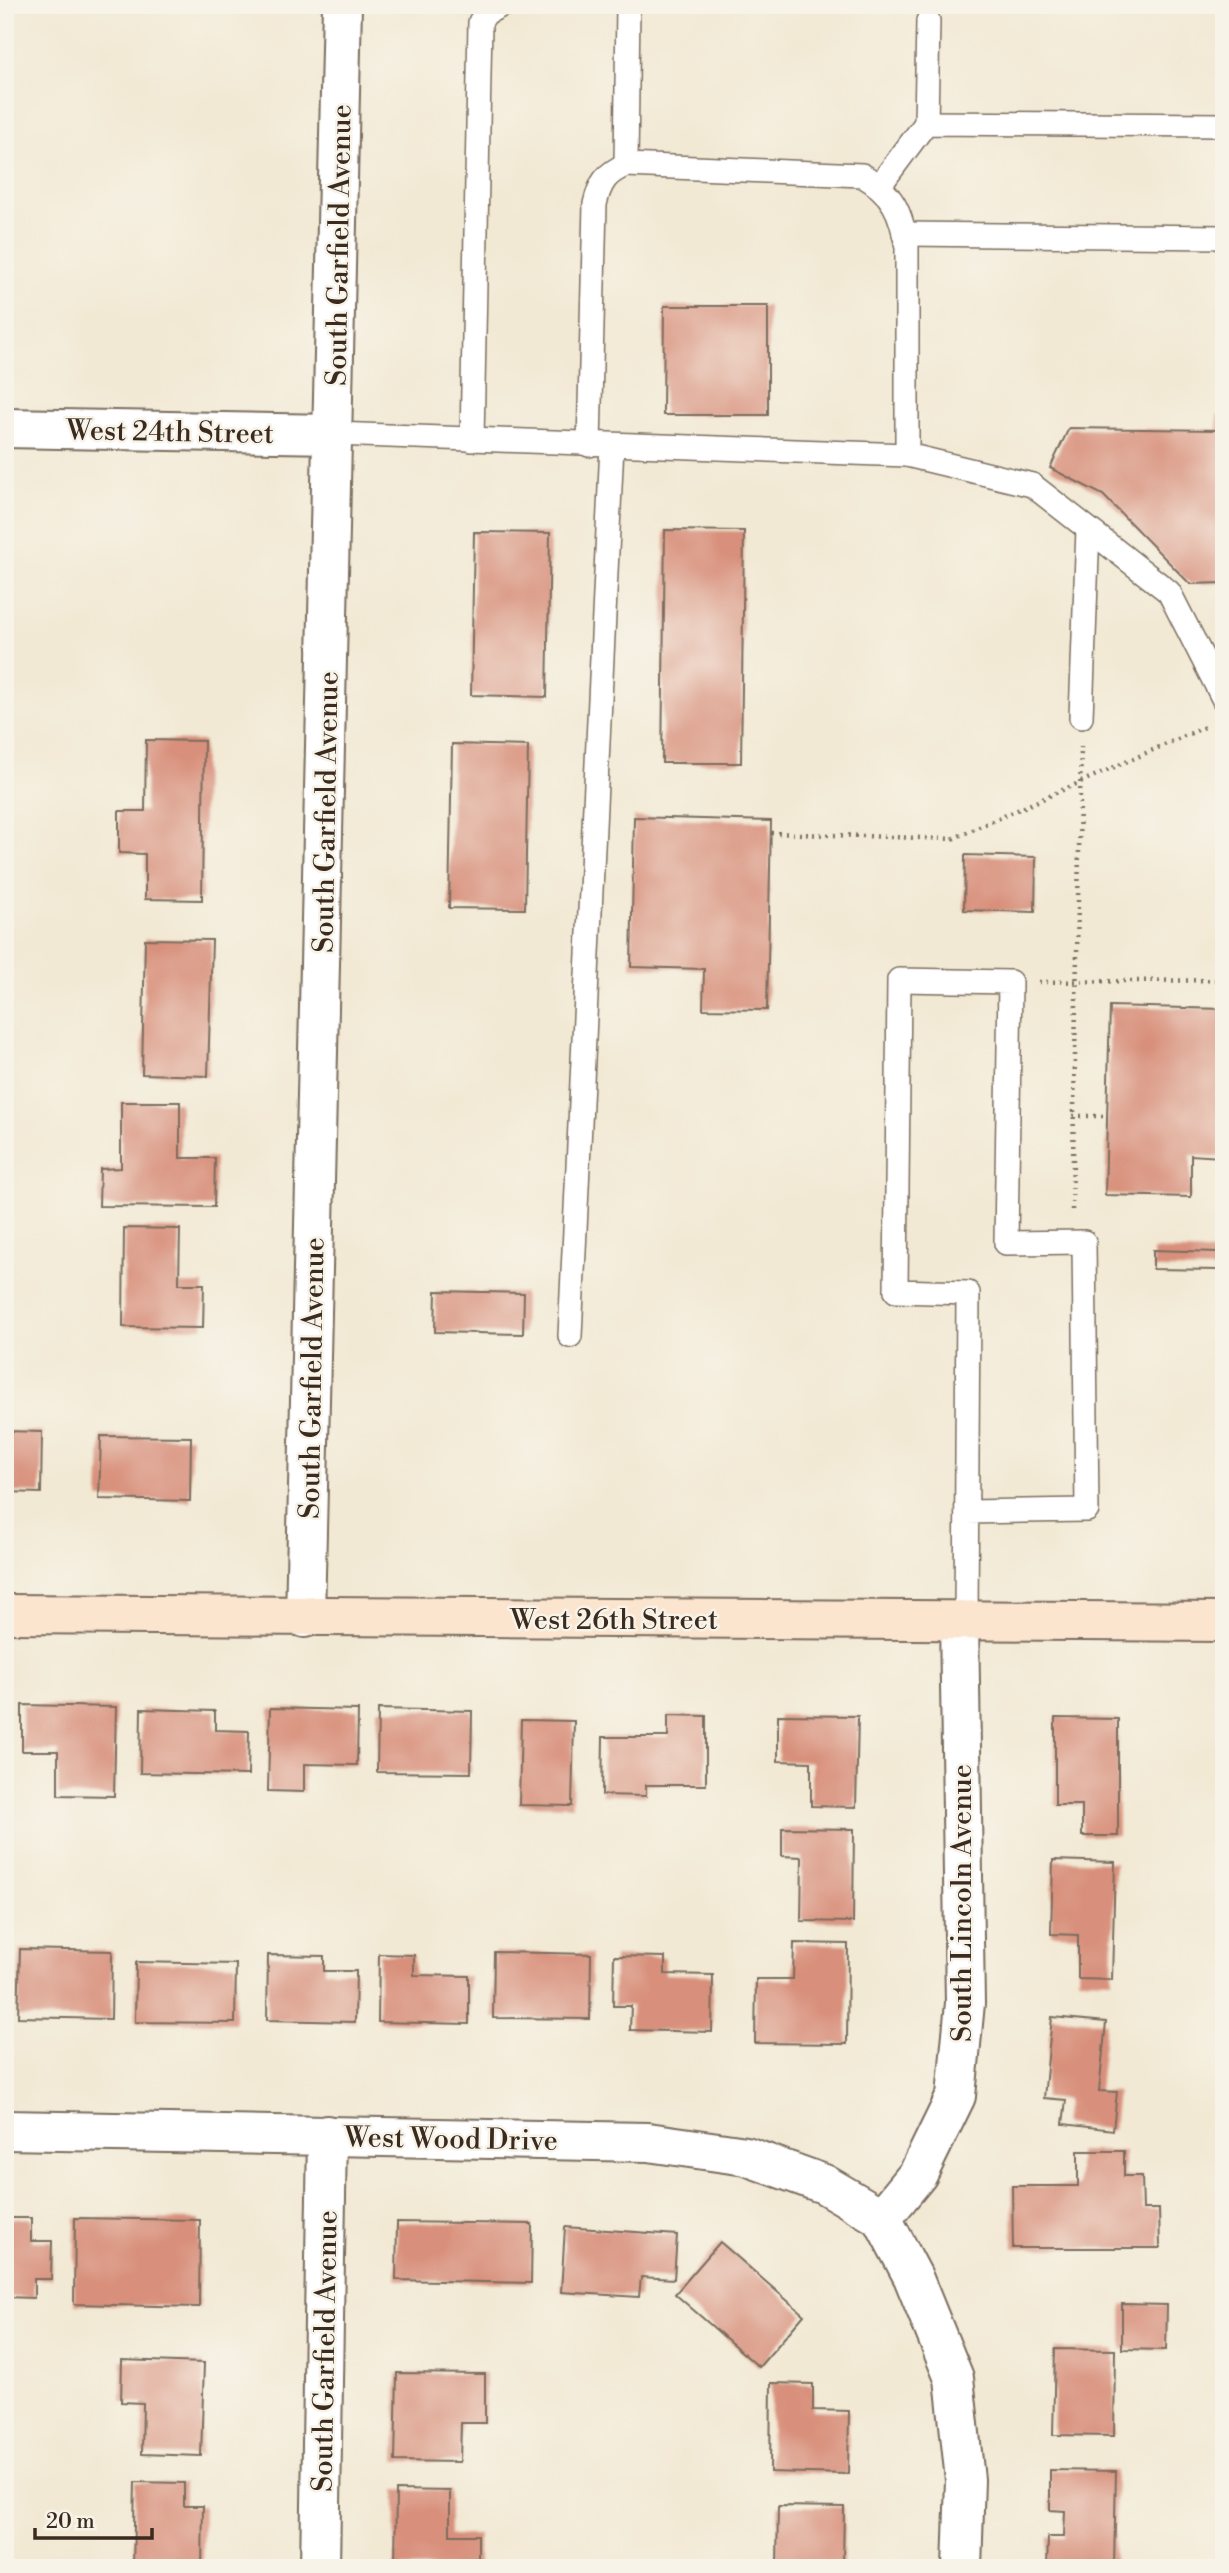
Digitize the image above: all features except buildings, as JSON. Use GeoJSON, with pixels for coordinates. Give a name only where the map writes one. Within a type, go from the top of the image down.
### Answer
{"type":"FeatureCollection","features":[{"type":"Feature","properties":{"kind":"main road","name":"West 26th Street"},"geometry":{"type":"LineString","coordinates":[[5,1614],[1224,1622]]}},
{"type":"Feature","properties":{"kind":"street","name":"South Garfield Avenue"},"geometry":{"type":"LineString","coordinates":[[305,1618],[342,5]]}},
{"type":"Feature","properties":{"kind":"street","name":"West 24th Street"},"geometry":{"type":"LineString","coordinates":[[5,428],[334,434]]}},
{"type":"Feature","properties":{"kind":"street","name":"South Lincoln Avenue"},"geometry":{"type":"LineString","coordinates":[[881,2218],[918,2174],[956,2096],[965,2003],[963,1620]]}},
{"type":"Feature","properties":{"kind":"street","name":"West Wood Drive"},"geometry":{"type":"LineString","coordinates":[[5,2130],[648,2142],[746,2156],[824,2184],[881,2218]]}},
{"type":"Feature","properties":{"kind":"street","name":"South Garfield Avenue"},"geometry":{"type":"LineString","coordinates":[[320,2568],[327,2135]]}},
{"type":"Feature","properties":{"kind":"street"},"geometry":{"type":"LineString","coordinates":[[881,2218],[913,2277],[954,2378],[965,2480],[962,2568]]}},
{"type":"Feature","properties":{"kind":"lane"},"geometry":{"type":"LineString","coordinates":[[472,440],[480,22],[486,13],[502,5]]}},
{"type":"Feature","properties":{"kind":"lane"},"geometry":{"type":"LineString","coordinates":[[626,165],[628,5]]}},
{"type":"Feature","properties":{"kind":"lane"},"geometry":{"type":"LineString","coordinates":[[880,185],[926,123],[928,20]]}},
{"type":"Feature","properties":{"kind":"lane"},"geometry":{"type":"LineString","coordinates":[[926,123],[1224,125]]}},
{"type":"Feature","properties":{"kind":"lane"},"geometry":{"type":"LineString","coordinates":[[570,1336],[601,445],[595,204],[599,186],[611,172],[626,165],[862,175],[880,185],[894,203],[903,223],[906,247],[907,455]]}},
{"type":"Feature","properties":{"kind":"lane"},"geometry":{"type":"LineString","coordinates":[[904,234],[1224,237]]}},
{"type":"Feature","properties":{"kind":"lane"},"geometry":{"type":"LineString","coordinates":[[334,434],[907,455],[1032,485],[1169,593],[1224,700]]}},
{"type":"Feature","properties":{"kind":"lane"},"geometry":{"type":"LineString","coordinates":[[1081,717],[1088,529]]}},
{"type":"Feature","properties":{"kind":"lane"},"geometry":{"type":"LineString","coordinates":[[963,1620],[967,1512],[968,1293],[896,1291],[899,980],[1010,982],[1006,1243],[1084,1242],[1087,1510],[967,1512]]}},
{"type":"Feature","properties":{"kind":"path"},"geometry":{"type":"LineString","coordinates":[[1072,1243],[1081,717]]}},
{"type":"Feature","properties":{"kind":"path"},"geometry":{"type":"LineString","coordinates":[[771,832],[952,839],[1212,724]]}},
{"type":"Feature","properties":{"kind":"path"},"geometry":{"type":"LineString","coordinates":[[1010,982],[1224,980]]}},
{"type":"Feature","properties":{"kind":"path"},"geometry":{"type":"LineString","coordinates":[[1073,1116],[1107,1116]]}}]}
